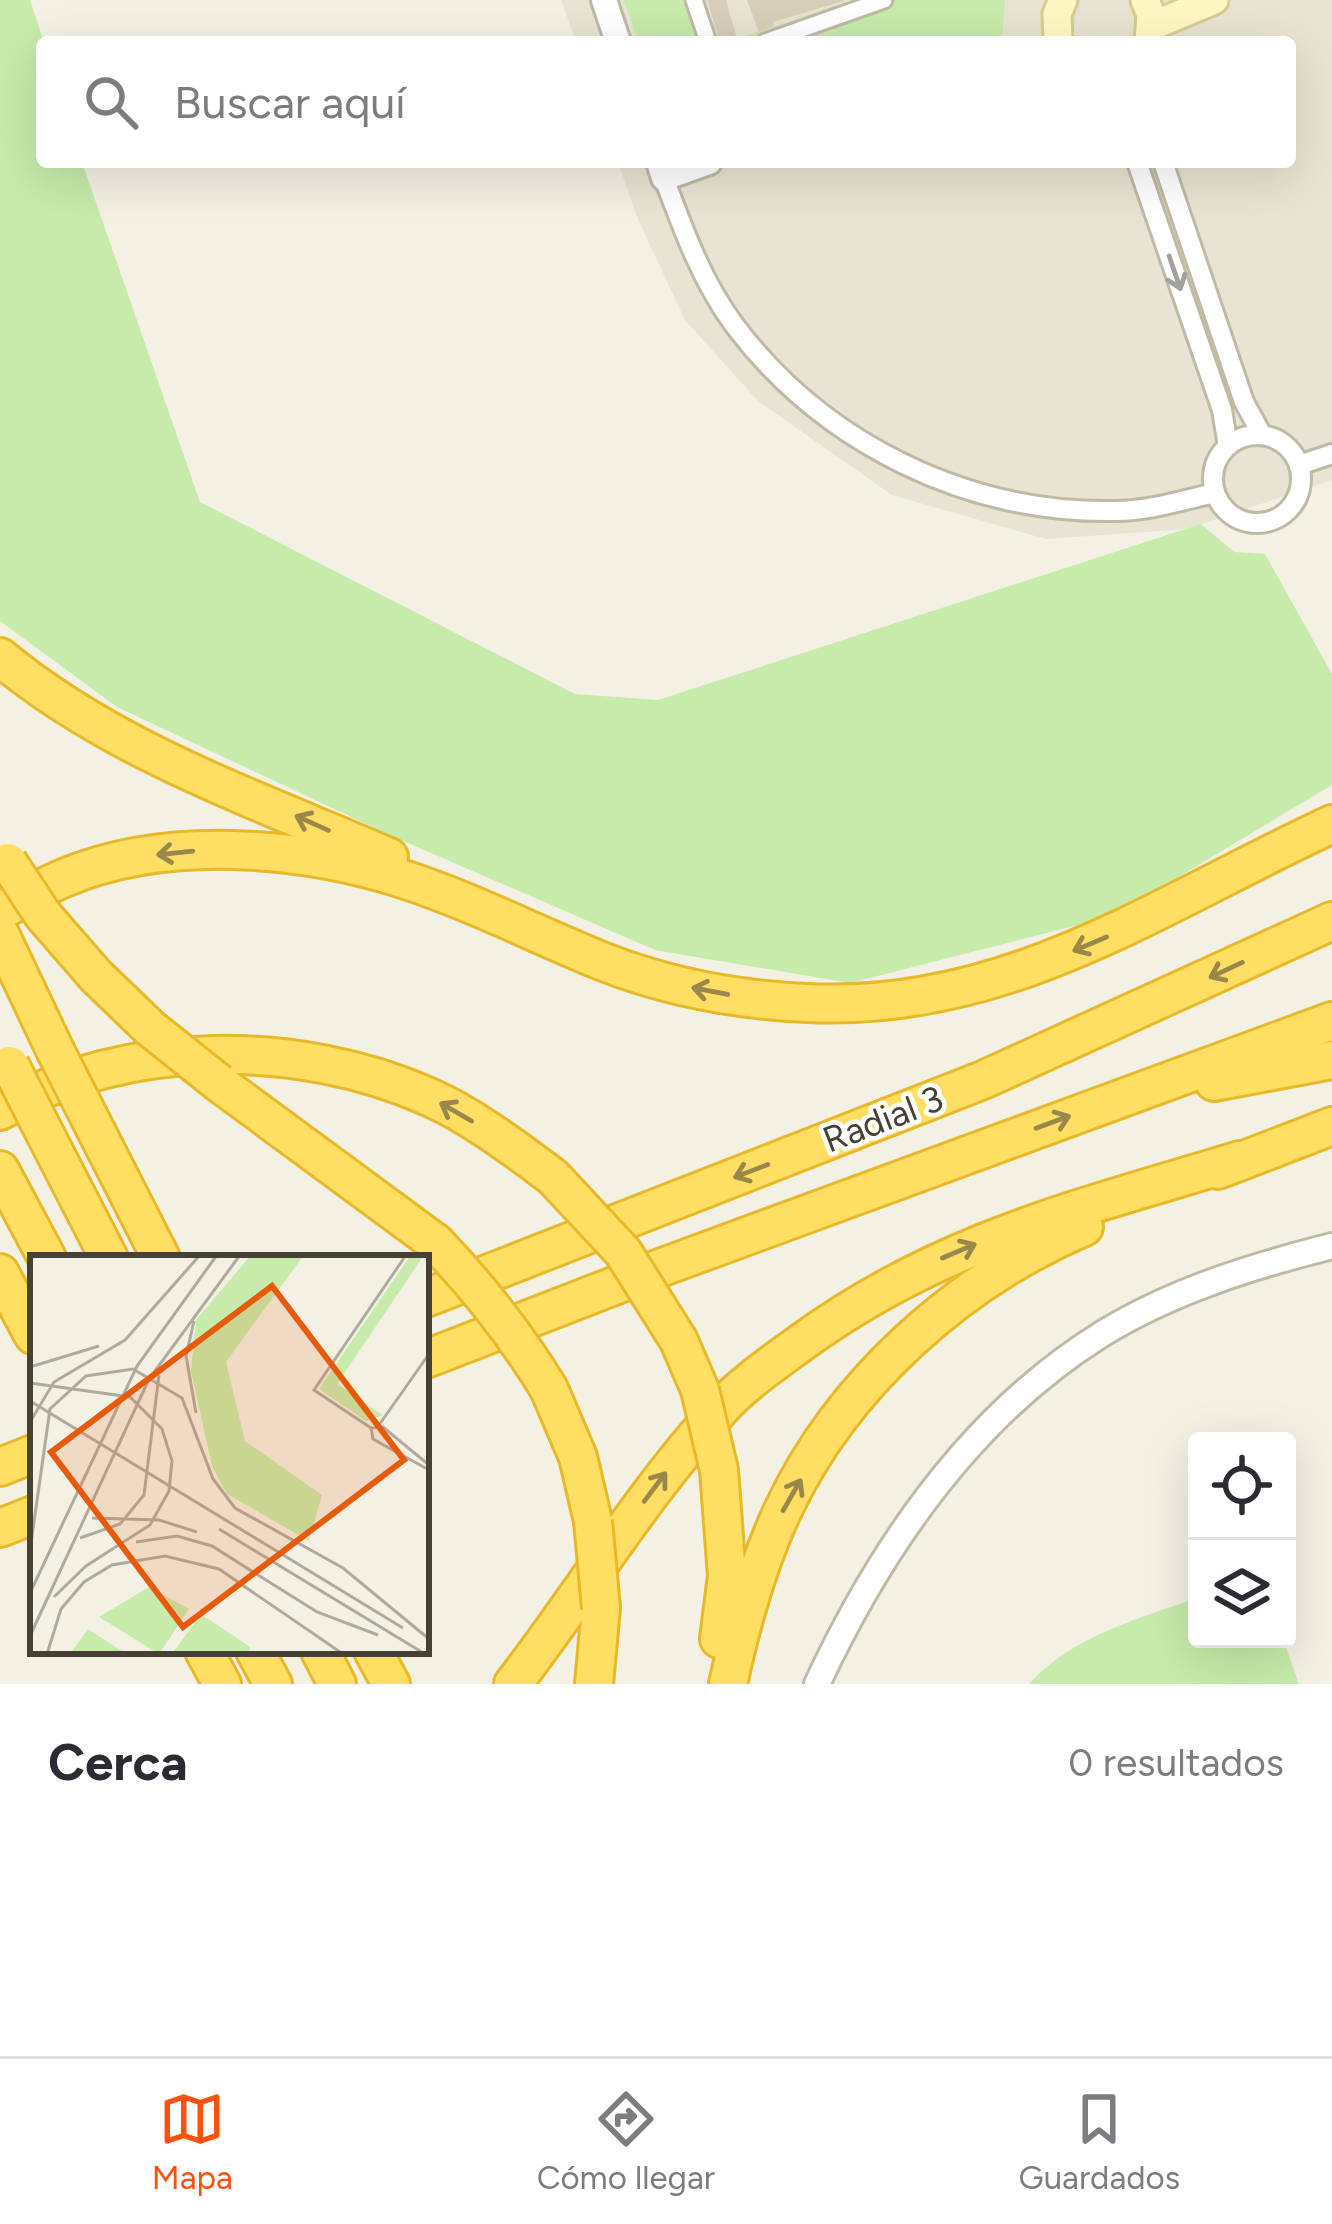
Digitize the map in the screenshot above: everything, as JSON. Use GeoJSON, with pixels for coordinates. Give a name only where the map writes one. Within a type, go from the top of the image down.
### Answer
{"type":"FeatureCollection","features":[{"type":"Feature","properties":{"kind":"highway"},"geometry":{"type":"LineString","coordinates":[[0,657],[71,710],[133,745],[524,916],[608,963]]}},
{"type":"Feature","properties":{"kind":"highway"},"geometry":{"type":"LineString","coordinates":[[159,1255],[55,1050],[1,928],[67,876],[148,856],[214,849],[318,856],[405,880],[662,982],[808,1004],[884,1002],[1011,977],[1105,938],[1332,824]]}},
{"type":"Feature","properties":{"kind":"highway"},"geometry":{"type":"LineString","coordinates":[[4,856],[43,915],[150,1028],[436,1243],[519,1339],[549,1390],[578,1457],[593,1521],[602,1608],[594,1684]]}},
{"type":"Feature","properties":{"kind":"highway","name":"Radial 3"},"geometry":{"type":"LineString","coordinates":[[429,1297],[982,1080],[1332,921]]}},
{"type":"Feature","properties":{"kind":"highway","name":"Radial 3"},"geometry":{"type":"LineString","coordinates":[[429,1359],[668,1264],[1332,1021]]}},
{"type":"Feature","properties":{"kind":"highway"},"geometry":{"type":"LineString","coordinates":[[5,1054],[107,1255]]}},
{"type":"Feature","properties":{"kind":"highway"},"geometry":{"type":"LineString","coordinates":[[0,1111],[91,1074],[162,1060],[296,1058],[365,1074],[430,1097],[553,1177],[623,1252],[679,1341],[700,1390],[719,1471],[727,1576],[713,1684]]}},
{"type":"Feature","properties":{"kind":"highway"},"geometry":{"type":"LineString","coordinates":[[1104,1103],[1332,1060]]}},
{"type":"Feature","properties":{"kind":"highway"},"geometry":{"type":"LineString","coordinates":[[728,1684],[741,1624],[785,1504],[836,1423],[871,1379],[926,1326],[1045,1244],[1332,1126]]}},
{"type":"Feature","properties":{"kind":"highway"},"geometry":{"type":"LineString","coordinates":[[513,1684],[656,1485],[724,1404],[826,1324],[937,1260],[1005,1232],[1240,1160]]}},
{"type":"Feature","properties":{"kind":"highway"},"geometry":{"type":"LineString","coordinates":[[0,1170],[44,1255]]}},
{"type":"Feature","properties":{"kind":"highway"},"geometry":{"type":"LineString","coordinates":[[0,1273],[30,1329]]}},
{"type":"Feature","properties":{"kind":"highway"},"geometry":{"type":"LineString","coordinates":[[0,1467],[30,1455]]}},
{"type":"Feature","properties":{"kind":"highway"},"geometry":{"type":"LineString","coordinates":[[0,1528],[30,1516]]}},
{"type":"Feature","properties":{"kind":"highway"},"geometry":{"type":"LineString","coordinates":[[206,1654],[222,1684]]}},
{"type":"Feature","properties":{"kind":"highway"},"geometry":{"type":"LineString","coordinates":[[257,1654],[273,1684]]}},
{"type":"Feature","properties":{"kind":"highway"},"geometry":{"type":"LineString","coordinates":[[322,1654],[337,1684]]}},
{"type":"Feature","properties":{"kind":"highway"},"geometry":{"type":"LineString","coordinates":[[375,1654],[391,1684]]}},
{"type":"Feature","properties":{"kind":"main road"},"geometry":{"type":"LineString","coordinates":[[1056,36],[1063,0]]}},
{"type":"Feature","properties":{"kind":"main road"},"geometry":{"type":"LineString","coordinates":[[1149,23],[1214,0]]}},
{"type":"Feature","properties":{"kind":"street"},"geometry":{"type":"LineString","coordinates":[[604,0],[616,36]]}},
{"type":"Feature","properties":{"kind":"street"},"geometry":{"type":"LineString","coordinates":[[694,0],[706,36]]}},
{"type":"Feature","properties":{"kind":"street"},"geometry":{"type":"LineString","coordinates":[[782,36],[884,0]]}},
{"type":"Feature","properties":{"kind":"street"},"geometry":{"type":"LineString","coordinates":[[1139,168],[1222,410],[1228,446]]}},
{"type":"Feature","properties":{"kind":"street"},"geometry":{"type":"LineString","coordinates":[[1165,168],[1244,402],[1262,435]]}},
{"type":"Feature","properties":{"kind":"street"},"geometry":{"type":"LineString","coordinates":[[662,170],[697,262],[734,325],[783,381],[834,425],[890,458],[976,493],[1048,508],[1119,512],[1215,493]]}},
{"type":"Feature","properties":{"kind":"street"},"geometry":{"type":"LineString","coordinates":[[1250,435],[1262,435],[1285,444],[1299,465],[1302,480],[1295,502],[1271,521],[1241,520],[1222,507],[1215,493],[1214,467],[1228,446],[1250,435]]}},
{"type":"Feature","properties":{"kind":"street"},"geometry":{"type":"LineString","coordinates":[[1299,465],[1332,454]]}},
{"type":"Feature","properties":{"kind":"street"},"geometry":{"type":"LineString","coordinates":[[817,1684],[852,1614],[921,1507],[975,1438],[1036,1382],[1103,1333],[1182,1294],[1263,1263],[1332,1246]]}},
{"type":"Feature","properties":{"kind":"shaded area"},"geometry":{"type":"Polygon","coordinates":[[[561,0],[1332,0],[1332,480],[1187,529],[1046,539],[892,495],[758,401],[685,320],[637,217],[620,168],[1296,168],[1296,36],[574,36],[561,0]]]}},
{"type":"Feature","properties":{"kind":"green space"},"geometry":{"type":"Polygon","coordinates":[[[0,0],[30,0],[42,36],[36,36],[36,168],[84,168],[200,502],[575,694],[658,700],[1201,524],[1234,552],[1265,554],[1332,674],[1332,785],[1113,916],[850,983],[655,950],[394,837],[117,707],[0,621],[0,0]]]}},
{"type":"Feature","properties":{"kind":"green space"},"geometry":{"type":"Polygon","coordinates":[[[624,0],[701,0],[714,36],[637,36],[624,0]]]}},
{"type":"Feature","properties":{"kind":"green space"},"geometry":{"type":"Polygon","coordinates":[[[852,0],[1005,0],[1002,36],[747,36],[852,0]]]}},
{"type":"Feature","properties":{"kind":"green space"},"geometry":{"type":"Polygon","coordinates":[[[1188,1601],[1188,1648],[1286,1648],[1299,1684],[1029,1684],[1065,1653],[1129,1622],[1188,1601]]]}},
{"type":"Feature","properties":{"kind":"building"},"geometry":{"type":"Polygon","coordinates":[[[707,0],[726,0],[736,36],[718,36],[707,0]]]}},
{"type":"Feature","properties":{"kind":"building"},"geometry":{"type":"Polygon","coordinates":[[[747,0],[844,1],[773,22],[774,26],[759,32],[747,0]]]}}]}
